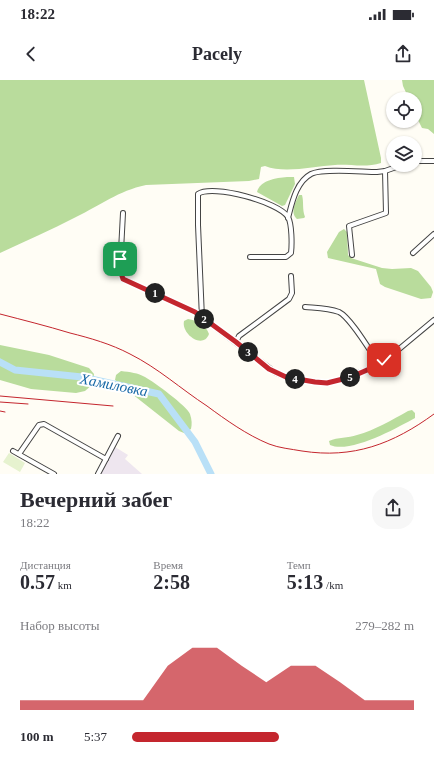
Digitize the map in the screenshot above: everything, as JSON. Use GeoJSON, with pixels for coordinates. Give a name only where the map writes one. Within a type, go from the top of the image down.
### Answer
{"type":"FeatureCollection","features":[{"type":"Feature","properties":{"kind":"street"},"geometry":{"type":"LineString","coordinates":[[422,160],[434,161]]}},
{"type":"Feature","properties":{"kind":"street"},"geometry":{"type":"LineString","coordinates":[[250,257],[286,257],[290,255],[292,247],[288,218],[293,199],[305,179],[312,174],[326,172],[385,171],[386,213],[349,226],[352,255]]}},
{"type":"Feature","properties":{"kind":"street"},"geometry":{"type":"LineString","coordinates":[[202,318],[198,194],[201,192],[212,191],[244,195],[269,204],[286,214],[288,218]]}},
{"type":"Feature","properties":{"kind":"street"},"geometry":{"type":"LineString","coordinates":[[122,212],[120,270],[123,279],[181,305],[236,342],[276,373],[286,377],[327,383],[363,372],[392,355],[434,320]]}},
{"type":"Feature","properties":{"kind":"street"},"geometry":{"type":"LineString","coordinates":[[414,253],[434,234]]}},
{"type":"Feature","properties":{"kind":"street"},"geometry":{"type":"LineString","coordinates":[[236,342],[239,336],[290,299],[292,293],[291,276]]}},
{"type":"Feature","properties":{"kind":"street"},"geometry":{"type":"LineString","coordinates":[[305,307],[325,308],[340,313],[356,331],[379,364]]}},
{"type":"Feature","properties":{"kind":"street"},"geometry":{"type":"LineString","coordinates":[[20,454],[39,425],[44,424],[106,459]]}},
{"type":"Feature","properties":{"kind":"street"},"geometry":{"type":"LineString","coordinates":[[98,474],[118,436]]}},
{"type":"Feature","properties":{"kind":"street"},"geometry":{"type":"LineString","coordinates":[[13,451],[54,474]]}},
{"type":"Feature","properties":{"kind":"shaded area"},"geometry":{"type":"Polygon","coordinates":[[[115,447],[128,455],[125,459],[142,474],[100,474],[115,447]]]}},
{"type":"Feature","properties":{"kind":"green space"},"geometry":{"type":"Polygon","coordinates":[[[0,80],[364,80],[381,163],[364,166],[335,165],[300,169],[281,169],[265,166],[261,167],[259,179],[249,181],[146,185],[118,195],[67,222],[0,253],[0,80]]]}},
{"type":"Feature","properties":{"kind":"green space"},"geometry":{"type":"Polygon","coordinates":[[[402,80],[434,80],[434,134],[428,129],[422,128],[422,92],[406,92],[402,80]]]}},
{"type":"Feature","properties":{"kind":"green space"},"geometry":{"type":"Polygon","coordinates":[[[294,177],[295,184],[285,205],[282,206],[257,192],[261,185],[269,180],[294,177]]]}},
{"type":"Feature","properties":{"kind":"green space"},"geometry":{"type":"Polygon","coordinates":[[[299,195],[302,195],[305,217],[297,219],[294,211],[299,195]]]}},
{"type":"Feature","properties":{"kind":"green space"},"geometry":{"type":"Polygon","coordinates":[[[344,229],[347,232],[348,255],[351,258],[382,268],[411,268],[418,271],[431,287],[433,292],[431,298],[421,299],[385,287],[380,284],[376,269],[328,258],[327,252],[339,232],[344,229]]]}},
{"type":"Feature","properties":{"kind":"green space"},"geometry":{"type":"Polygon","coordinates":[[[188,319],[203,325],[209,334],[206,339],[202,341],[189,335],[184,326],[184,321],[188,319]]]}},
{"type":"Feature","properties":{"kind":"green space"},"geometry":{"type":"Polygon","coordinates":[[[0,345],[49,355],[89,368],[94,374],[93,384],[85,391],[76,393],[31,389],[0,380],[0,345]]]}},
{"type":"Feature","properties":{"kind":"green space"},"geometry":{"type":"Polygon","coordinates":[[[121,371],[131,372],[145,377],[177,400],[188,410],[190,414],[192,422],[191,429],[184,433],[179,431],[127,390],[115,380],[116,375],[121,371]]]}},
{"type":"Feature","properties":{"kind":"green space"},"geometry":{"type":"Polygon","coordinates":[[[412,410],[415,413],[415,418],[373,439],[349,446],[339,447],[330,445],[329,441],[364,433],[412,410]]]}},
{"type":"Feature","properties":{"kind":"green space"},"geometry":{"type":"Polygon","coordinates":[[[9,453],[25,463],[20,472],[3,462],[9,453]]]}},
{"type":"Feature","properties":{"kind":"waterway","name":"Хамиловка"},"geometry":{"type":"LineString","coordinates":[[0,362],[15,370],[82,377],[159,394],[195,442],[211,474]]}},
{"type":"Feature","properties":{"kind":"railway"},"geometry":{"type":"LineString","coordinates":[[0,314],[93,339],[123,350],[160,372],[237,427],[269,444],[277,446],[321,453],[355,451],[372,447],[403,434],[434,414]]}},
{"type":"Feature","properties":{"kind":"railway"},"geometry":{"type":"LineString","coordinates":[[0,396],[113,406]]}},
{"type":"Feature","properties":{"kind":"railway"},"geometry":{"type":"LineString","coordinates":[[0,402],[28,404]]}},
{"type":"Feature","properties":{"kind":"railway"},"geometry":{"type":"LineString","coordinates":[[0,411],[5,412]]}},
{"type":"Feature","properties":{"kind":"route"},"geometry":{"type":"LineString","coordinates":[[120,259],[120,270],[123,279],[195,312],[236,342],[269,369],[286,377],[327,383],[351,377],[374,367],[384,360]]}}]}
